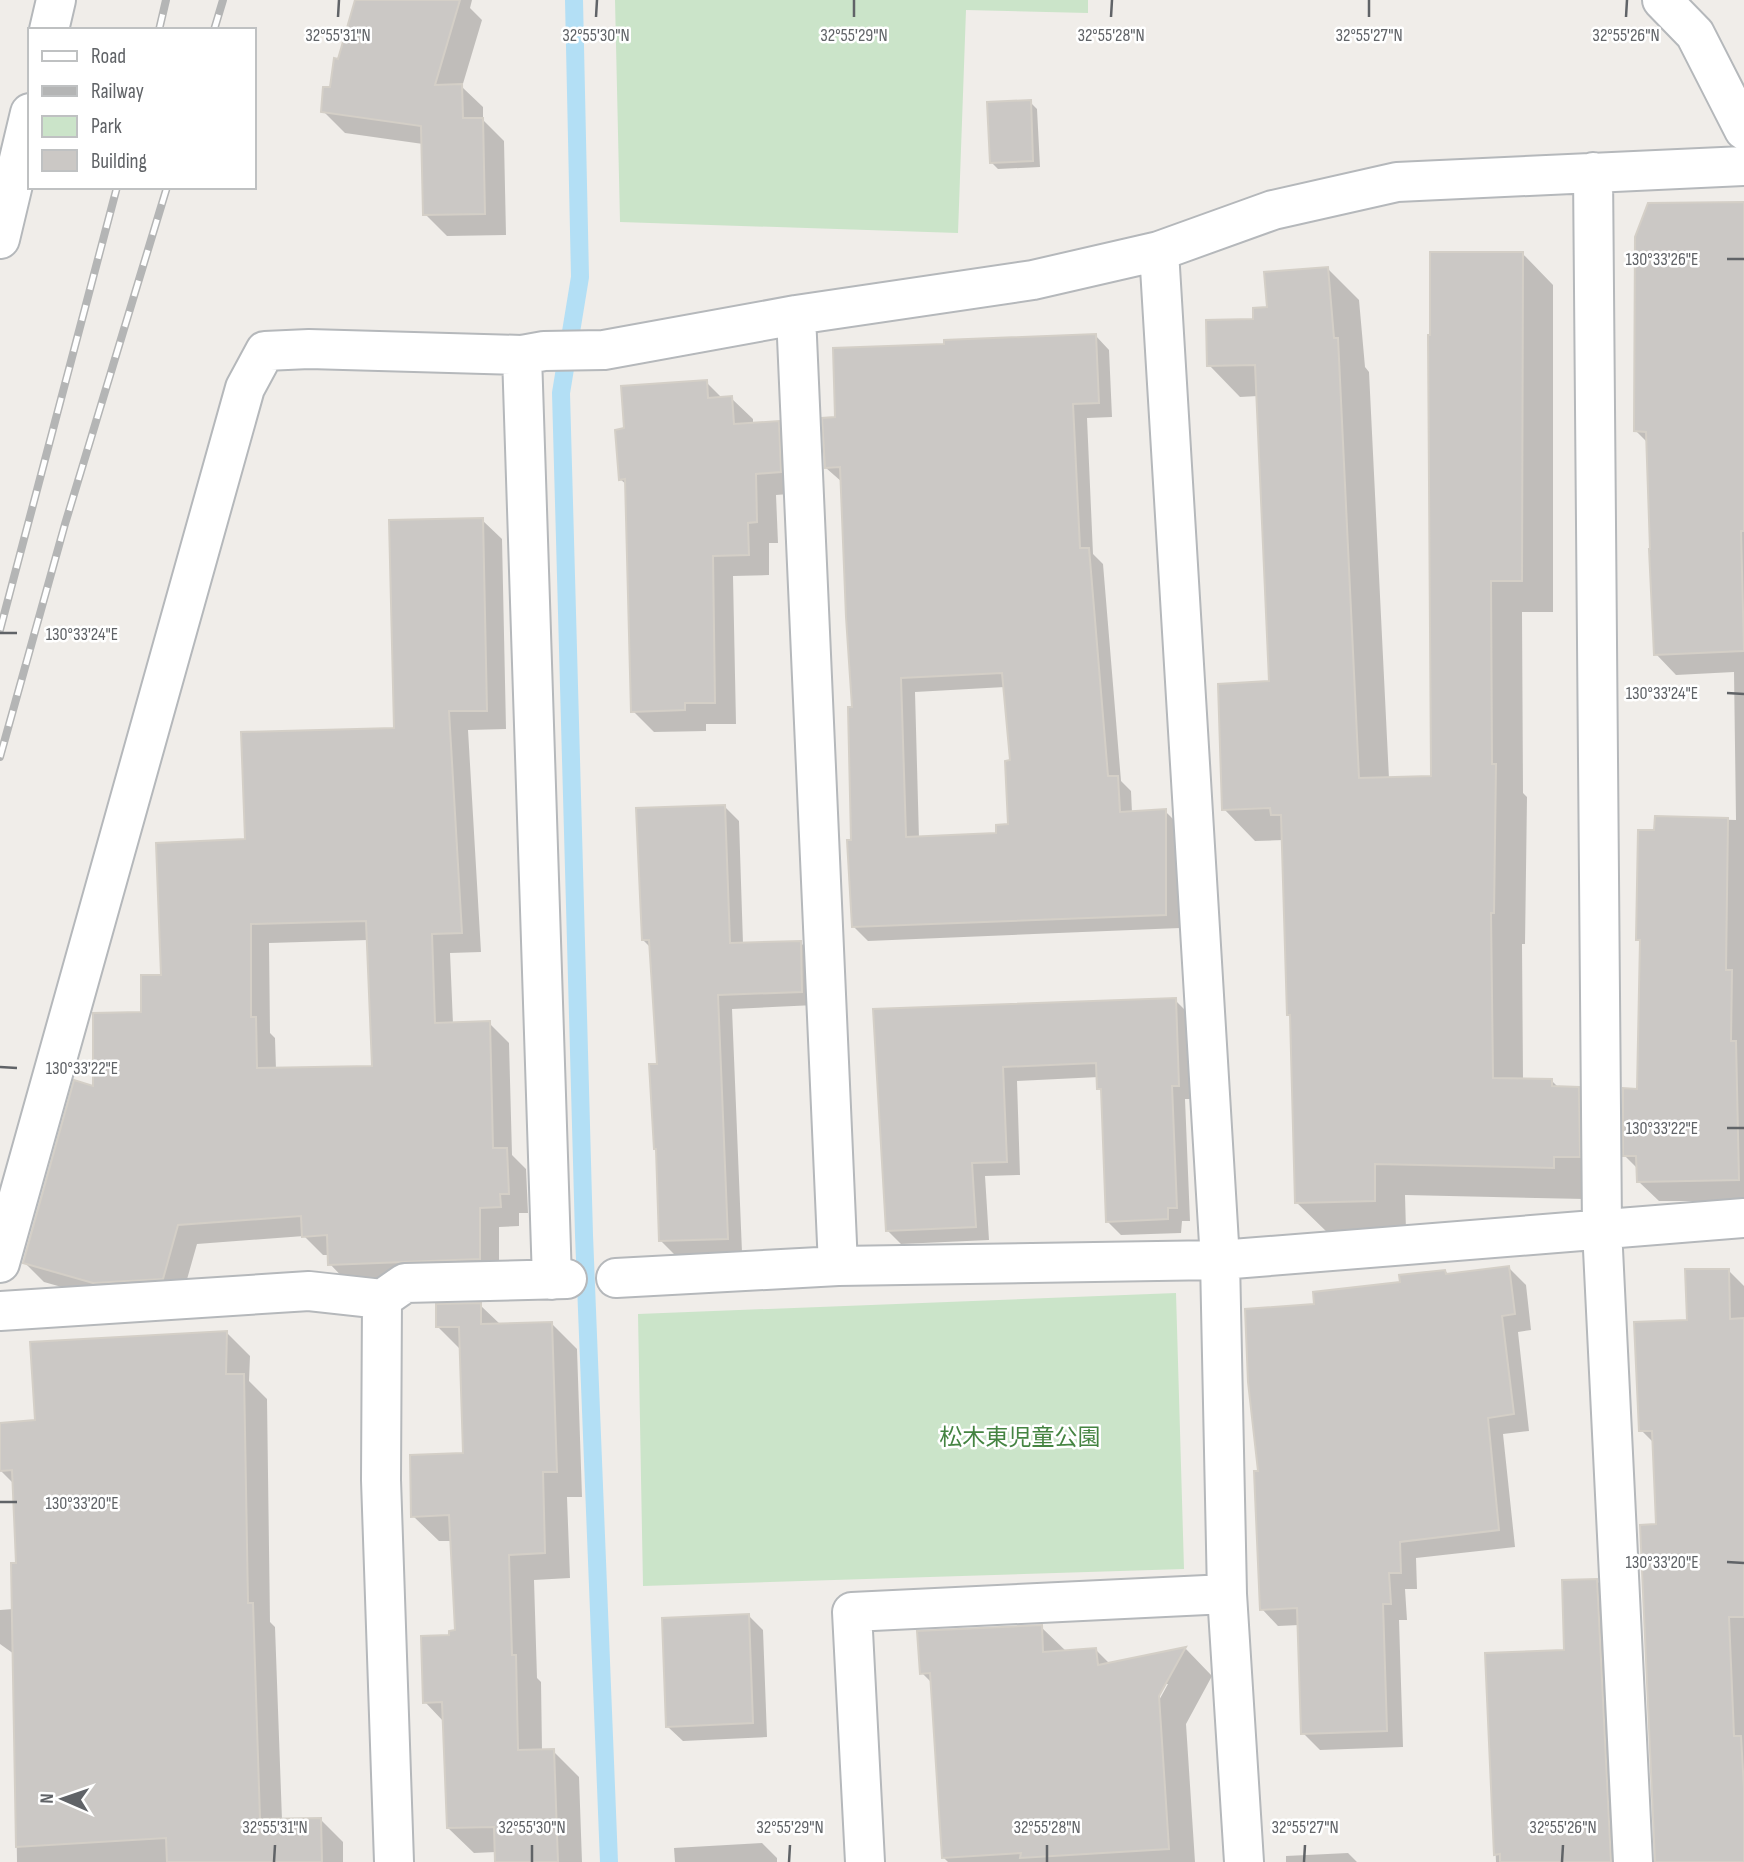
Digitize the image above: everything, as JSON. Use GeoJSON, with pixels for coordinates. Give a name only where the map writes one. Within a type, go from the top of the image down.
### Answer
{"type":"FeatureCollection","features":[{"type":"Feature","properties":{"kind":"street"},"geometry":{"type":"LineString","coordinates":[[49,28],[56,0]]}},
{"type":"Feature","properties":{"kind":"street"},"geometry":{"type":"LineString","coordinates":[[1662,0],[1695,34],[1744,130]]}},
{"type":"Feature","properties":{"kind":"street"},"geometry":{"type":"LineString","coordinates":[[2,224],[28,121]]}},
{"type":"Feature","properties":{"kind":"street"},"geometry":{"type":"LineString","coordinates":[[0,1263],[244,388],[265,351],[309,349],[533,353],[604,350],[796,315],[1033,280],[1159,251],[1273,210],[1397,181],[1744,166]]}},
{"type":"Feature","properties":{"kind":"street"},"geometry":{"type":"LineString","coordinates":[[1593,172],[1602,1229],[1633,1862]]}},
{"type":"Feature","properties":{"kind":"street"},"geometry":{"type":"LineString","coordinates":[[1159,251],[1220,1260],[1227,1594],[1244,1862]]}},
{"type":"Feature","properties":{"kind":"street"},"geometry":{"type":"LineString","coordinates":[[796,315],[838,1266]]}},
{"type":"Feature","properties":{"kind":"street"},"geometry":{"type":"LineString","coordinates":[[0,1311],[309,1291],[382,1299],[405,1283],[559,1279],[533,353]]}},
{"type":"Feature","properties":{"kind":"street"},"geometry":{"type":"LineString","coordinates":[[616,1278],[838,1266],[1220,1260],[1744,1218]]}},
{"type":"Feature","properties":{"kind":"street"},"geometry":{"type":"LineString","coordinates":[[382,1299],[381,1480],[394,1862]]}},
{"type":"Feature","properties":{"kind":"street"},"geometry":{"type":"LineString","coordinates":[[864,1862],[852,1612],[1227,1594]]}},
{"type":"Feature","properties":{"kind":"green space"},"geometry":{"type":"Polygon","coordinates":[[[615,0],[1088,0],[1088,13],[966,10],[958,233],[620,222],[615,0]]]}},
{"type":"Feature","properties":{"kind":"green space","name":"松木東児童公園"},"geometry":{"type":"Polygon","coordinates":[[[1176,1293],[1184,1569],[643,1586],[638,1314],[1176,1293]]]}},
{"type":"Feature","properties":{"kind":"building"},"geometry":{"type":"Polygon","coordinates":[[[355,0],[460,0],[435,85],[462,84],[463,118],[483,118],[485,214],[423,215],[421,126],[321,112],[323,87],[330,87],[334,58],[338,59],[355,0]]]}},
{"type":"Feature","properties":{"kind":"building"},"geometry":{"type":"Polygon","coordinates":[[[1031,100],[1033,161],[990,163],[987,102],[1031,100]]]}},
{"type":"Feature","properties":{"kind":"building"},"geometry":{"type":"Polygon","coordinates":[[[1744,202],[1744,531],[1741,531],[1744,651],[1654,655],[1646,432],[1634,431],[1635,237],[1648,203],[1744,202]]]}},
{"type":"Feature","properties":{"kind":"building"},"geometry":{"type":"Polygon","coordinates":[[[1430,252],[1523,252],[1522,581],[1491,581],[1492,764],[1496,764],[1494,913],[1491,913],[1493,1078],[1552,1079],[1552,1086],[1579,1087],[1580,1157],[1554,1157],[1554,1168],[1375,1164],[1375,1201],[1295,1203],[1281,815],[1271,815],[1270,808],[1222,810],[1218,684],[1269,681],[1255,365],[1207,366],[1206,320],[1253,319],[1253,308],[1267,307],[1264,272],[1328,267],[1334,338],[1338,338],[1359,778],[1431,776],[1428,335],[1430,252]]]}},
{"type":"Feature","properties":{"kind":"building"},"geometry":{"type":"Polygon","coordinates":[[[1096,334],[1099,403],[1073,404],[1080,548],[1089,548],[1108,776],[1118,776],[1120,812],[1166,809],[1166,915],[852,927],[847,840],[851,840],[848,707],[852,707],[840,467],[825,468],[822,418],[835,417],[833,348],[944,344],[944,340],[1096,334]],[[1002,673],[901,678],[906,837],[996,833],[996,825],[1008,824],[1005,761],[1010,760],[1002,673]]]}},
{"type":"Feature","properties":{"kind":"building"},"geometry":{"type":"Polygon","coordinates":[[[707,380],[708,398],[732,396],[734,424],[779,421],[781,472],[756,474],[757,522],[748,523],[749,555],[713,556],[715,703],[685,703],[685,710],[631,712],[625,479],[619,480],[615,430],[624,428],[621,386],[707,380]]]}},
{"type":"Feature","properties":{"kind":"building"},"geometry":{"type":"Polygon","coordinates":[[[483,518],[487,711],[449,711],[462,933],[432,934],[435,1023],[490,1021],[493,1148],[507,1148],[509,1194],[500,1194],[501,1207],[480,1208],[480,1259],[328,1265],[327,1235],[302,1237],[301,1216],[178,1225],[163,1279],[93,1283],[23,1263],[74,1080],[93,1086],[93,1013],[141,1012],[141,975],[161,975],[156,843],[245,839],[241,732],[394,728],[389,520],[483,518]],[[366,921],[251,924],[251,1017],[256,1017],[257,1068],[372,1066],[366,921]]]}},
{"type":"Feature","properties":{"kind":"building"},"geometry":{"type":"Polygon","coordinates":[[[725,805],[730,943],[801,941],[802,992],[718,995],[728,1239],[659,1241],[656,1149],[649,1064],[657,1064],[649,940],[642,940],[636,808],[725,805]]]}},
{"type":"Feature","properties":{"kind":"building"},"geometry":{"type":"Polygon","coordinates":[[[1655,816],[1728,818],[1726,970],[1732,970],[1731,1041],[1736,1041],[1739,1180],[1637,1182],[1636,1156],[1623,1156],[1623,1088],[1637,1089],[1640,940],[1636,940],[1638,830],[1654,830],[1655,816]]]}},
{"type":"Feature","properties":{"kind":"building"},"geometry":{"type":"Polygon","coordinates":[[[1176,998],[1179,1086],[1172,1086],[1177,1208],[1168,1208],[1168,1219],[1106,1222],[1101,1089],[1097,1089],[1096,1063],[1003,1067],[1007,1162],[972,1163],[976,1227],[886,1231],[873,1009],[1176,998]]]}},
{"type":"Feature","properties":{"kind":"building"},"geometry":{"type":"Polygon","coordinates":[[[1509,1266],[1515,1314],[1502,1316],[1514,1414],[1488,1418],[1499,1530],[1400,1542],[1401,1573],[1389,1573],[1391,1604],[1383,1604],[1387,1731],[1301,1734],[1297,1608],[1260,1610],[1254,1471],[1258,1471],[1248,1382],[1245,1309],[1314,1304],[1313,1292],[1400,1282],[1399,1275],[1445,1270],[1446,1274],[1509,1266]]]}},
{"type":"Feature","properties":{"kind":"building"},"geometry":{"type":"Polygon","coordinates":[[[1685,1269],[1729,1269],[1730,1319],[1744,1318],[1744,1617],[1729,1617],[1734,1736],[1741,1736],[1744,1862],[1655,1862],[1640,1525],[1656,1524],[1652,1431],[1639,1431],[1634,1322],[1687,1320],[1685,1269]]]}},
{"type":"Feature","properties":{"kind":"building"},"geometry":{"type":"Polygon","coordinates":[[[481,1303],[481,1324],[552,1322],[557,1472],[543,1472],[545,1553],[509,1555],[512,1655],[516,1655],[518,1750],[554,1749],[558,1862],[495,1862],[494,1827],[447,1828],[442,1702],[423,1703],[421,1636],[449,1635],[449,1631],[455,1630],[449,1515],[411,1517],[410,1455],[463,1453],[459,1327],[436,1327],[436,1304],[481,1303]]]}},
{"type":"Feature","properties":{"kind":"building"},"geometry":{"type":"Polygon","coordinates":[[[227,1331],[226,1374],[244,1374],[248,1603],[253,1603],[260,1819],[321,1818],[322,1862],[167,1862],[166,1838],[16,1847],[11,1563],[16,1563],[12,1470],[0,1471],[0,1423],[35,1420],[30,1342],[227,1331]]]}},
{"type":"Feature","properties":{"kind":"building"},"geometry":{"type":"Polygon","coordinates":[[[1597,1579],[1611,1862],[1500,1862],[1500,1854],[1494,1855],[1485,1653],[1564,1650],[1562,1580],[1597,1579]]]}},
{"type":"Feature","properties":{"kind":"building"},"geometry":{"type":"Polygon","coordinates":[[[749,1614],[753,1723],[666,1727],[662,1618],[749,1614]]]}},
{"type":"Feature","properties":{"kind":"building"},"geometry":{"type":"Polygon","coordinates":[[[1042,1625],[1043,1652],[1096,1648],[1098,1665],[1186,1647],[1159,1696],[1169,1849],[1020,1858],[1021,1853],[942,1858],[930,1673],[920,1674],[917,1631],[1042,1625]]]}},
{"type":"Feature","properties":{"kind":"waterway"},"geometry":{"type":"LineString","coordinates":[[574,0],[580,277],[561,393],[584,1235],[609,1862]]}},
{"type":"Feature","properties":{"kind":"railway"},"geometry":{"type":"LineString","coordinates":[[159,28],[166,0]]}},
{"type":"Feature","properties":{"kind":"railway"},"geometry":{"type":"LineString","coordinates":[[215,28],[223,0]]}},
{"type":"Feature","properties":{"kind":"railway"},"geometry":{"type":"LineString","coordinates":[[0,630],[116,189]]}},
{"type":"Feature","properties":{"kind":"railway"},"geometry":{"type":"LineString","coordinates":[[0,757],[65,524],[166,189]]}}]}
